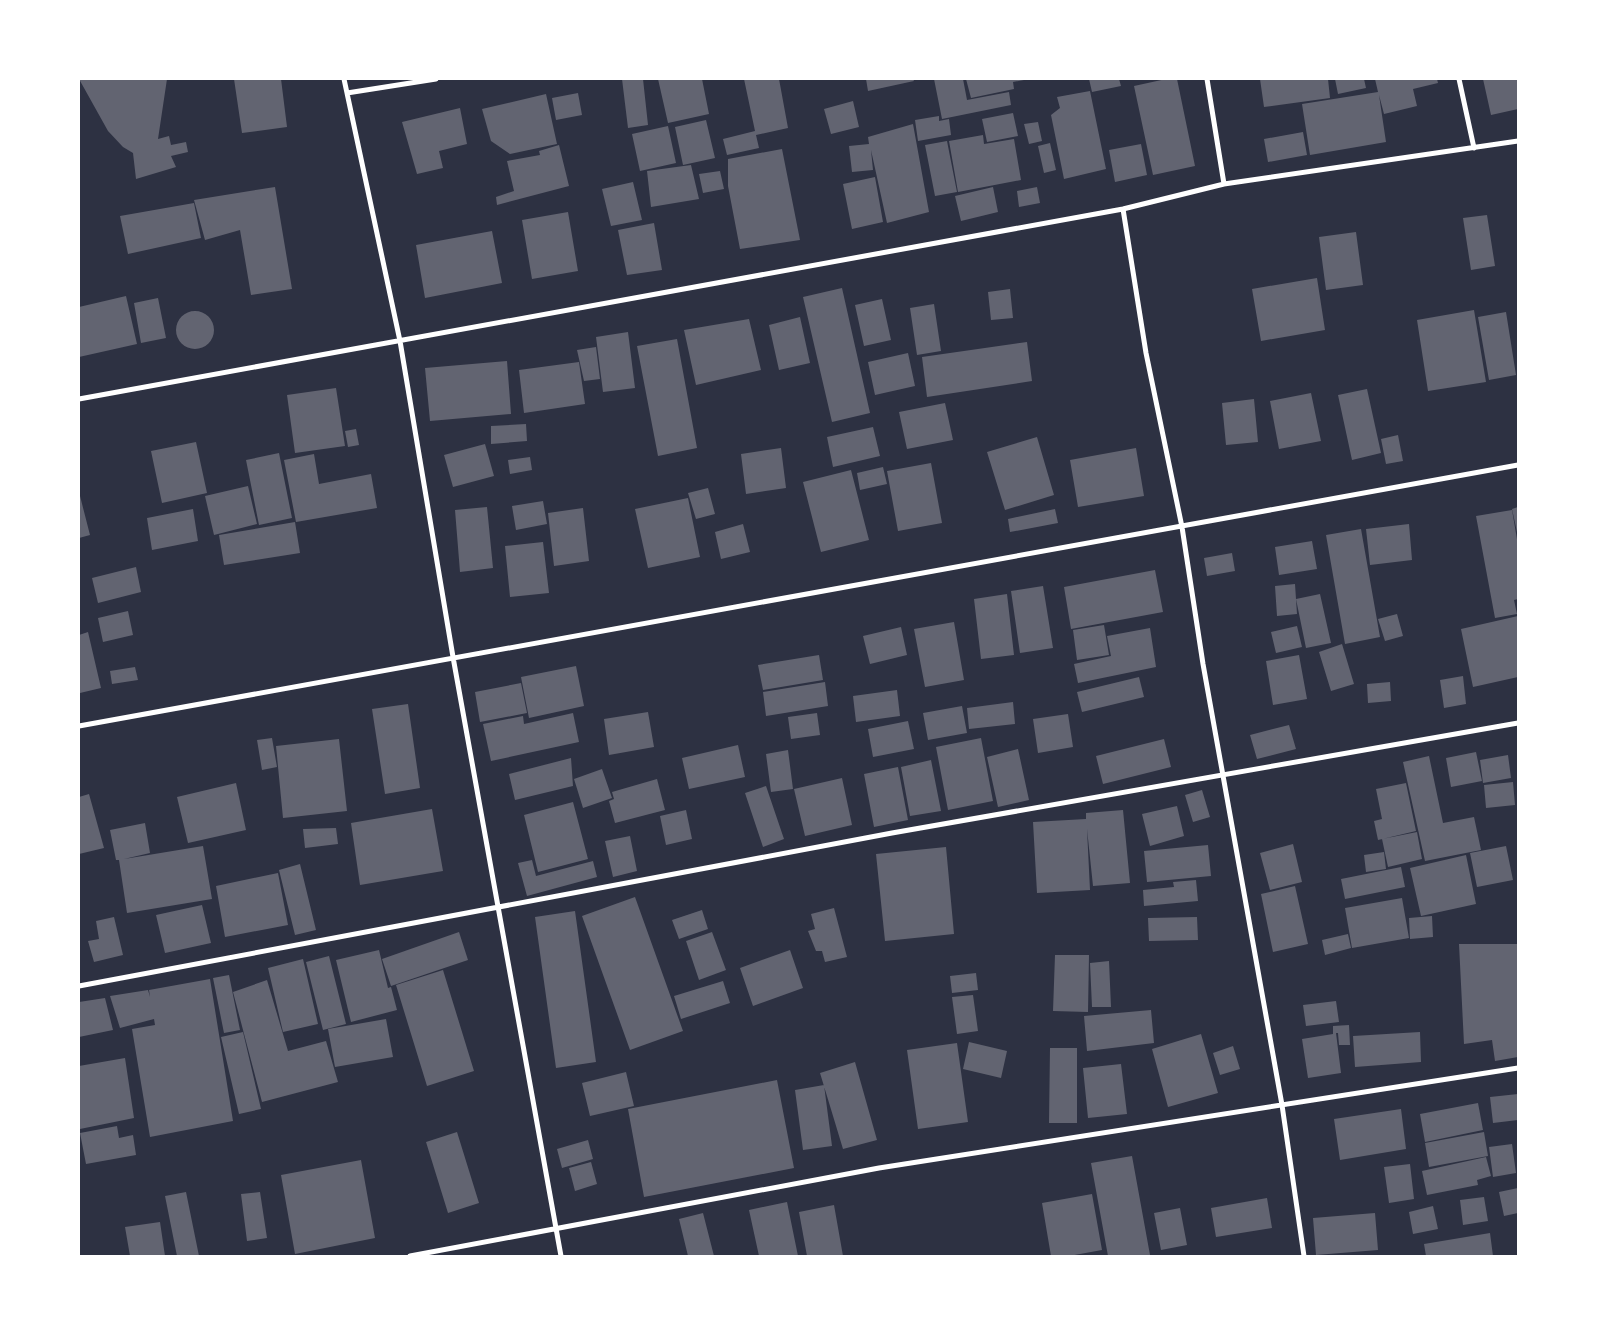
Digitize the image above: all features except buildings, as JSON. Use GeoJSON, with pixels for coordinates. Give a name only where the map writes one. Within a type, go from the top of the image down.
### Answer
{"type":"FeatureCollection","features":[{"type":"Feature","properties":{"kind":"street"},"geometry":{"type":"LineString","coordinates":[[344,79],[400,342],[453,657],[561,1256]]}},
{"type":"Feature","properties":{"kind":"street"},"geometry":{"type":"LineString","coordinates":[[347,93],[436,79]]}},
{"type":"Feature","properties":{"kind":"street"},"geometry":{"type":"LineString","coordinates":[[1207,79],[1224,184]]}},
{"type":"Feature","properties":{"kind":"street"},"geometry":{"type":"LineString","coordinates":[[1459,79],[1474,148]]}},
{"type":"Feature","properties":{"kind":"street"},"geometry":{"type":"LineString","coordinates":[[79,399],[1123,209],[1224,184],[1518,141]]}},
{"type":"Feature","properties":{"kind":"street"},"geometry":{"type":"LineString","coordinates":[[1123,209],[1146,353],[1182,527],[1222,777],[1282,1106],[1304,1256]]}},
{"type":"Feature","properties":{"kind":"street"},"geometry":{"type":"LineString","coordinates":[[79,726],[1518,465]]}},
{"type":"Feature","properties":{"kind":"street"},"geometry":{"type":"LineString","coordinates":[[79,986],[892,833],[1222,777],[1518,723]]}},
{"type":"Feature","properties":{"kind":"street"},"geometry":{"type":"LineString","coordinates":[[410,1256],[879,1168],[1518,1068]]}}]}
